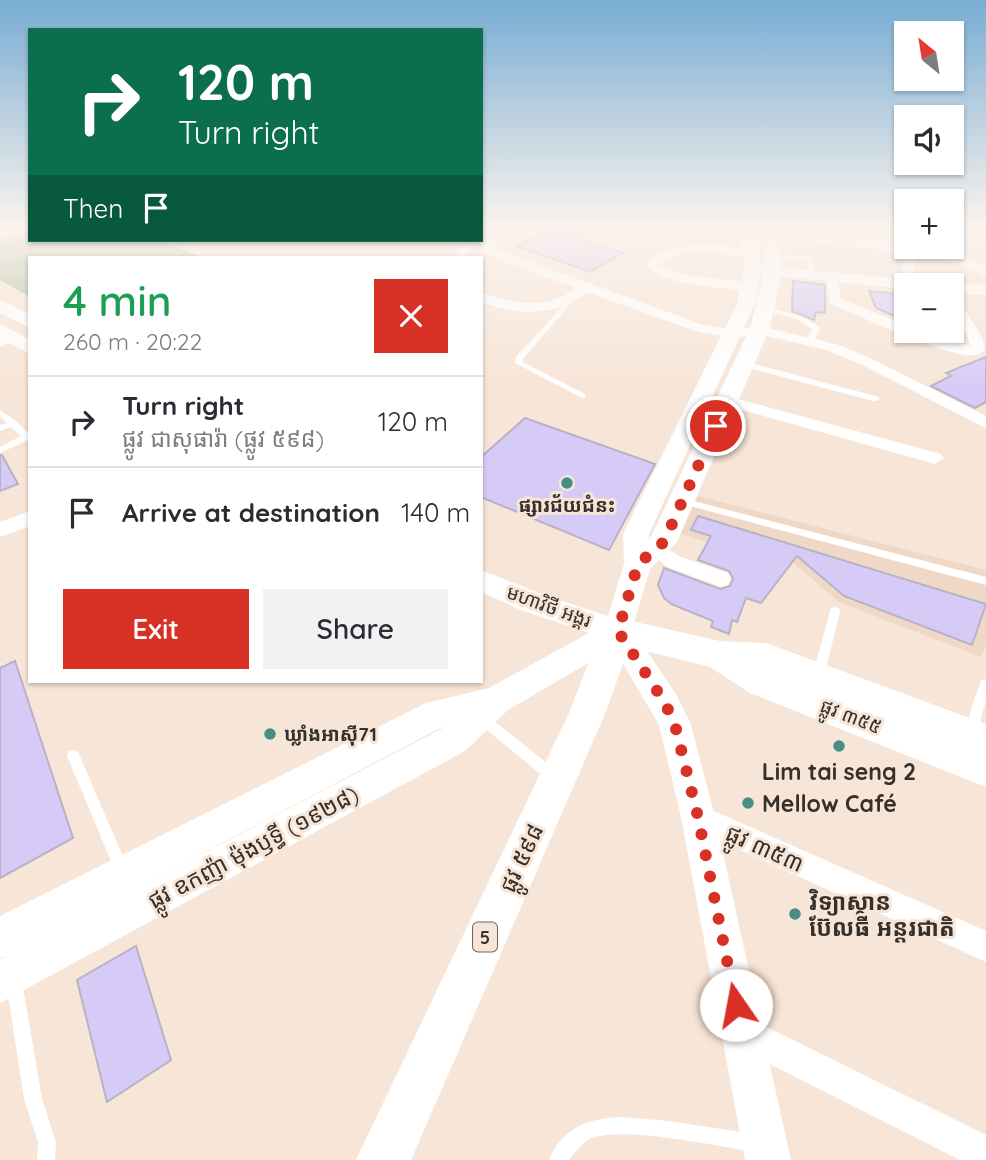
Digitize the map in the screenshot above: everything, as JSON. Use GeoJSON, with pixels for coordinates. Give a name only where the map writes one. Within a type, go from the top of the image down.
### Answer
{"type":"FeatureCollection","features":[{"type":"Feature","properties":{"kind":"main road"},"geometry":{"type":"LineString","coordinates":[[647,557],[636,534],[734,334],[750,281]]}},
{"type":"Feature","properties":{"kind":"main road"},"geometry":{"type":"LineString","coordinates":[[618,631],[647,557],[664,542],[759,330],[770,281]]}},
{"type":"Feature","properties":{"kind":"main road"},"geometry":{"type":"LineString","coordinates":[[0,305],[28,321]]}},
{"type":"Feature","properties":{"kind":"main road","name":"មហាវិថី អង្គរ"},"geometry":{"type":"LineString","coordinates":[[483,581],[531,602],[618,631]]}},
{"type":"Feature","properties":{"kind":"main road","name":"ផ្លូវ ៣៥៥"},"geometry":{"type":"LineString","coordinates":[[618,631],[720,655],[766,657],[982,749]]}},
{"type":"Feature","properties":{"kind":"main road","name":"ផ្លូវ ឧកញ៉ា ម៉ុងឫទ្ធី (១៩២៨)"},"geometry":{"type":"LineString","coordinates":[[7,978],[453,740],[488,708],[618,631]]}},
{"type":"Feature","properties":{"kind":"main road","name":"ផ្លូវ ៥៩៨"},"geometry":{"type":"LineString","coordinates":[[383,1160],[587,714],[618,631]]}},
{"type":"Feature","properties":{"kind":"main road","name":"ផ្លូវ ៣៥៥"},"geometry":{"type":"LineString","coordinates":[[720,655],[763,682],[982,749]]}},
{"type":"Feature","properties":{"kind":"main road","name":"ផ្លូវ ឧកញ៉ា ម៉ុងឫទ្ធី (១៩២៨)"},"geometry":{"type":"LineString","coordinates":[[0,938],[438,713],[488,708]]}},
{"type":"Feature","properties":{"kind":"street"},"geometry":{"type":"LineString","coordinates":[[566,281],[698,327],[734,334],[759,330],[831,347],[865,361],[986,423]]}},
{"type":"Feature","properties":{"kind":"street"},"geometry":{"type":"LineString","coordinates":[[832,281],[835,301],[894,324]]}},
{"type":"Feature","properties":{"kind":"street"},"geometry":{"type":"LineString","coordinates":[[866,281],[894,284]]}},
{"type":"Feature","properties":{"kind":"street"},"geometry":{"type":"LineString","coordinates":[[483,299],[515,310],[527,310],[571,300],[584,288]]}},
{"type":"Feature","properties":{"kind":"street"},"geometry":{"type":"LineString","coordinates":[[964,289],[986,290]]}},
{"type":"Feature","properties":{"kind":"street"},"geometry":{"type":"LineString","coordinates":[[945,343],[968,351],[978,350],[976,339],[964,320]]}},
{"type":"Feature","properties":{"kind":"street"},"geometry":{"type":"LineString","coordinates":[[727,401],[935,458]]}},
{"type":"Feature","properties":{"kind":"street"},"geometry":{"type":"LineString","coordinates":[[0,530],[28,519]]}},
{"type":"Feature","properties":{"kind":"street"},"geometry":{"type":"LineString","coordinates":[[647,557],[674,562],[721,579]]}},
{"type":"Feature","properties":{"kind":"street"},"geometry":{"type":"LineString","coordinates":[[618,631],[665,703],[675,725],[698,817],[766,1152]]}},
{"type":"Feature","properties":{"kind":"street","name":"ផ្លូវ ៣៥៣"},"geometry":{"type":"LineString","coordinates":[[698,817],[986,947]]}},
{"type":"Feature","properties":{"kind":"street"},"geometry":{"type":"LineString","coordinates":[[742,1032],[986,1154]]}},
{"type":"Feature","properties":{"kind":"lane"},"geometry":{"type":"LineString","coordinates":[[571,300],[519,359],[524,367],[582,397]]}},
{"type":"Feature","properties":{"kind":"lane"},"geometry":{"type":"LineString","coordinates":[[766,309],[793,315],[816,328],[808,342]]}},
{"type":"Feature","properties":{"kind":"lane"},"geometry":{"type":"LineString","coordinates":[[744,364],[876,399]]}},
{"type":"Feature","properties":{"kind":"lane"},"geometry":{"type":"LineString","coordinates":[[0,412],[27,437],[0,450]]}},
{"type":"Feature","properties":{"kind":"lane"},"geometry":{"type":"LineString","coordinates":[[0,428],[13,423]]}},
{"type":"Feature","properties":{"kind":"lane"},"geometry":{"type":"LineString","coordinates":[[682,501],[986,581]]}},
{"type":"Feature","properties":{"kind":"lane"},"geometry":{"type":"LineString","coordinates":[[818,677],[835,611]]}},
{"type":"Feature","properties":{"kind":"lane"},"geometry":{"type":"LineString","coordinates":[[982,749],[976,713],[986,684]]}},
{"type":"Feature","properties":{"kind":"lane"},"geometry":{"type":"LineString","coordinates":[[488,708],[557,779]]}},
{"type":"Feature","properties":{"kind":"lane"},"geometry":{"type":"LineString","coordinates":[[73,756],[124,874]]}},
{"type":"Feature","properties":{"kind":"lane"},"geometry":{"type":"LineString","coordinates":[[7,978],[33,1098],[47,1142],[46,1160]]}},
{"type":"Feature","properties":{"kind":"lane"},"geometry":{"type":"LineString","coordinates":[[558,1160],[566,1147],[589,1130],[628,1125],[766,1152]]}},
{"type":"Feature","properties":{"kind":"shaded area"},"geometry":{"type":"Polygon","coordinates":[[[698,496],[986,570],[986,645],[981,657],[839,602],[789,559],[761,560],[679,533],[698,496]]]}},
{"type":"Feature","properties":{"kind":"green space"},"geometry":{"type":"Polygon","coordinates":[[[2,281],[28,281],[28,296],[2,281]]]}},
{"type":"Feature","properties":{"kind":"building"},"geometry":{"type":"Polygon","coordinates":[[[793,281],[825,285],[825,313],[816,312],[814,320],[792,311],[793,281]]]}},
{"type":"Feature","properties":{"kind":"building"},"geometry":{"type":"Polygon","coordinates":[[[869,291],[894,294],[894,316],[876,308],[869,291]]]}},
{"type":"Feature","properties":{"kind":"building"},"geometry":{"type":"Polygon","coordinates":[[[986,357],[986,402],[975,408],[931,386],[951,376],[946,373],[986,357]]]}},
{"type":"Feature","properties":{"kind":"building","name":"ផ្សារជ័យជំនះ"},"geometry":{"type":"Polygon","coordinates":[[[525,418],[655,464],[609,550],[483,498],[483,455],[525,418]]]}},
{"type":"Feature","properties":{"kind":"building"},"geometry":{"type":"Polygon","coordinates":[[[0,455],[18,484],[0,491],[0,455]]]}},
{"type":"Feature","properties":{"kind":"building"},"geometry":{"type":"Polygon","coordinates":[[[698,516],[986,604],[972,645],[844,596],[797,556],[761,603],[746,598],[737,622],[732,620],[729,634],[711,627],[713,621],[671,604],[664,598],[658,585],[664,568],[720,589],[730,586],[733,578],[729,571],[698,560],[711,536],[691,530],[698,516]]]}},
{"type":"Feature","properties":{"kind":"building"},"geometry":{"type":"Polygon","coordinates":[[[15,661],[73,838],[0,878],[0,668],[15,661]]]}},
{"type":"Feature","properties":{"kind":"building"},"geometry":{"type":"Polygon","coordinates":[[[136,946],[171,1060],[107,1102],[77,980],[136,946]]]}},
{"type":"Feature","properties":{"kind":"place","name":"ផ្សារជ័យជំនះ"},"geometry":{"type":"Point","coordinates":[567,483]}},
{"type":"Feature","properties":{"kind":"place","name":"ឃ្លាំងអាសុី71"},"geometry":{"type":"Point","coordinates":[270,734]}},
{"type":"Feature","properties":{"kind":"place","name":"Lim tai seng 2"},"geometry":{"type":"Point","coordinates":[839,746]}},
{"type":"Feature","properties":{"kind":"place","name":"Mellow Café"},"geometry":{"type":"Point","coordinates":[748,803]}},
{"type":"Feature","properties":{"kind":"place","name":"វិទ្យាស្ថាន ប៊ែលធី អន្ដរជាតិ"},"geometry":{"type":"Point","coordinates":[795,914]}},
{"type":"Feature","properties":{"kind":"route"},"geometry":{"type":"LineString","coordinates":[[716,426],[664,542],[638,564],[618,631],[665,703],[675,725],[698,817],[736,1005]]}}]}
